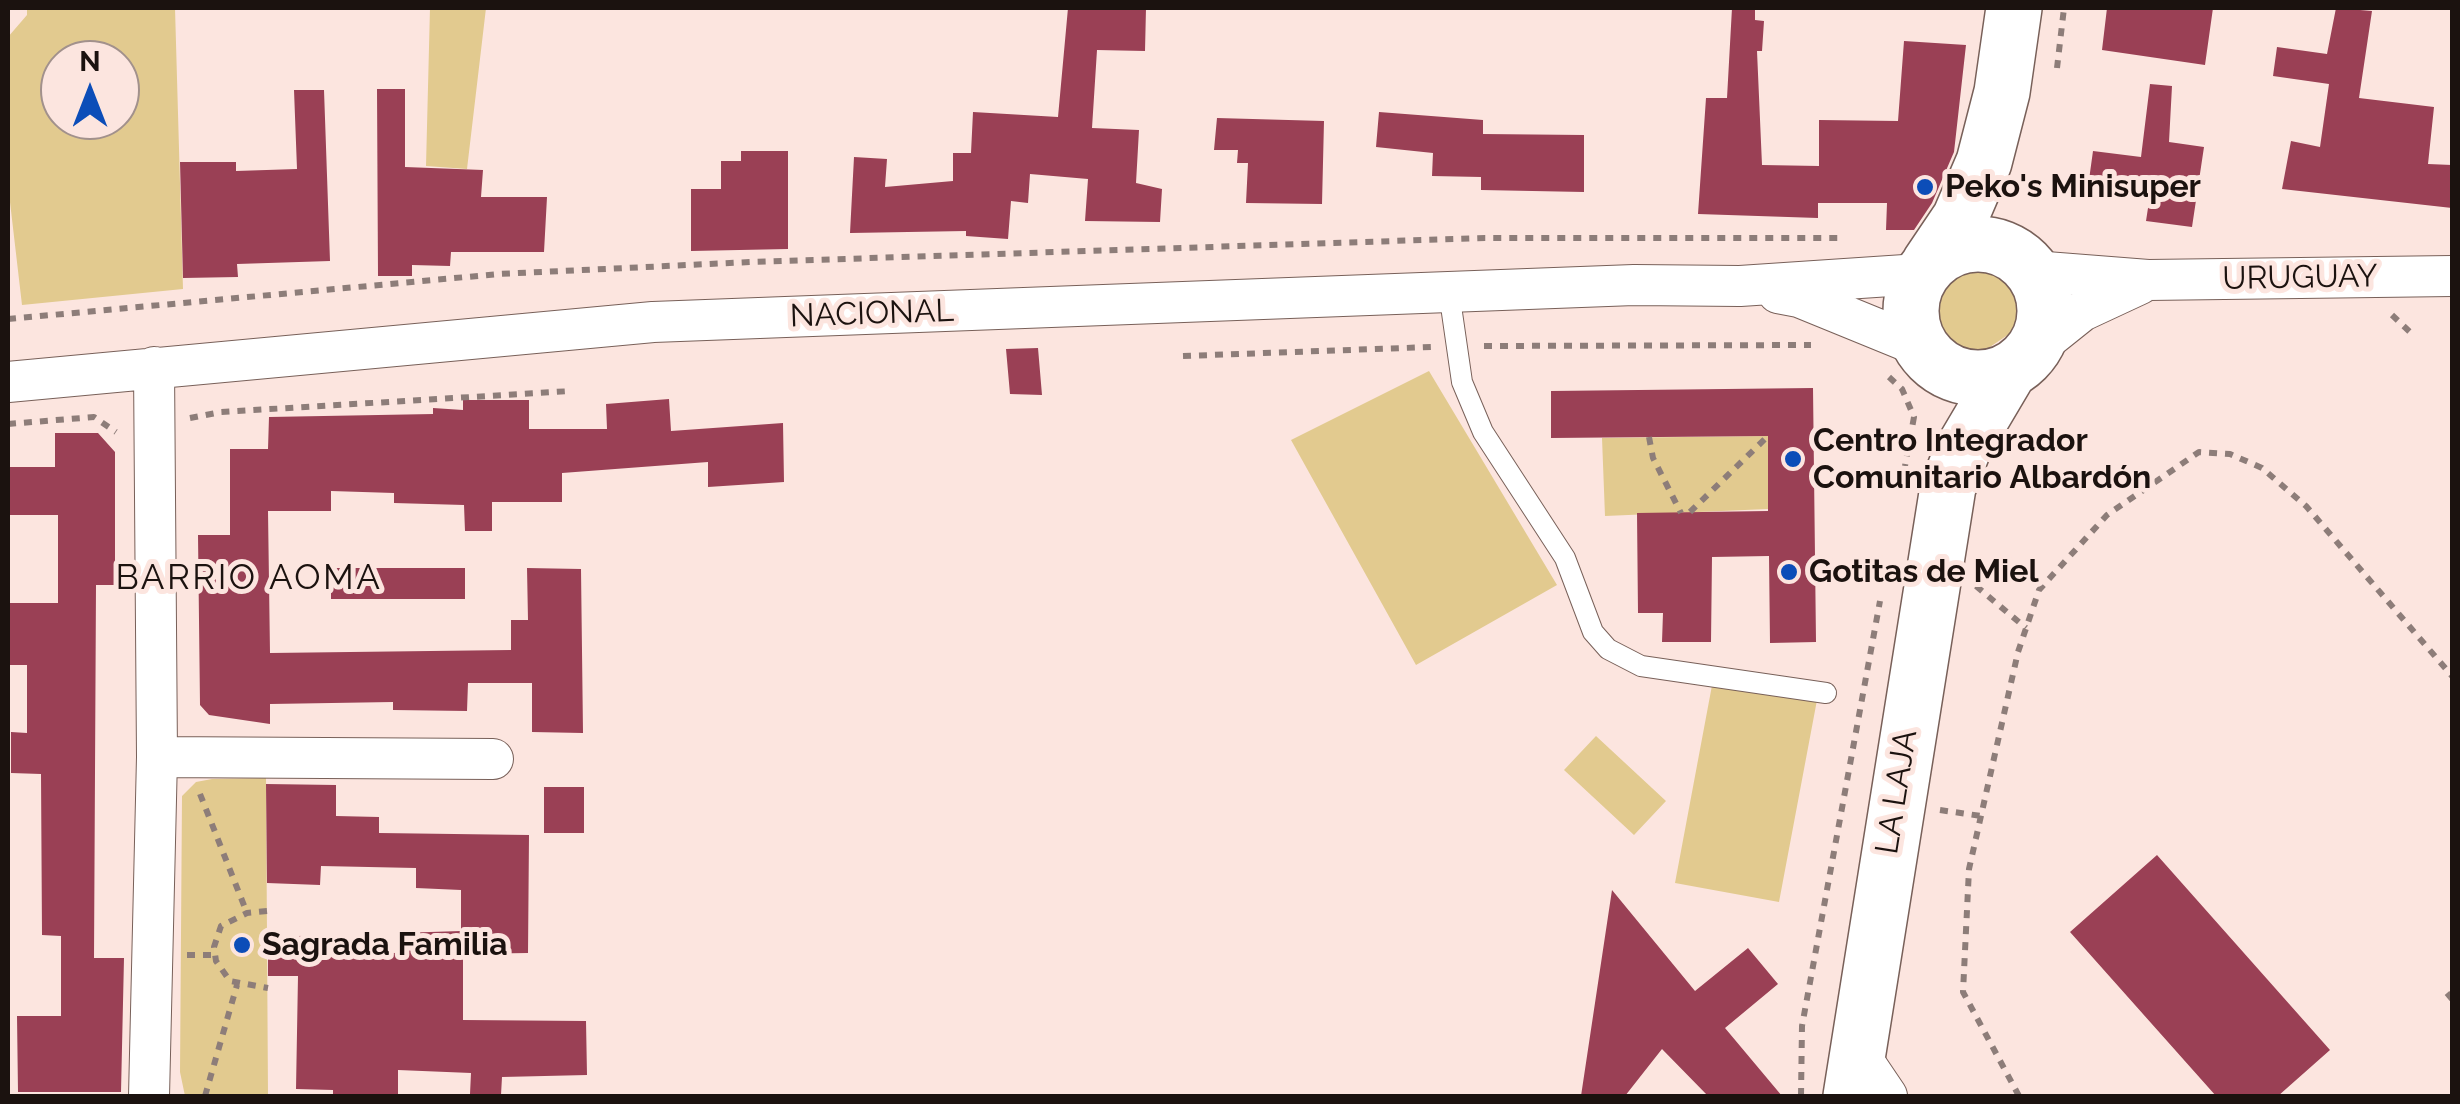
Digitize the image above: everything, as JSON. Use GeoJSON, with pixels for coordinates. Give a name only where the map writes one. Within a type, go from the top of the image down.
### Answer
{"type":"FeatureCollection","features":[{"type":"Feature","properties":{"kind":"main road"},"geometry":{"type":"LineString","coordinates":[[2002,92],[2010,217],[2044,295],[2046,322],[2022,360],[1980,380],[1952,375],[1910,358],[1910,310],[1925,269],[1960,218],[1972,190],[2002,92],[2014,8]]}},
{"type":"Feature","properties":{"kind":"main road"},"geometry":{"type":"LineString","coordinates":[[1925,269],[1959,246],[1994,245],[2029,266]]}},
{"type":"Feature","properties":{"kind":"main road","name":"LA LAJA"},"geometry":{"type":"LineString","coordinates":[[1866,1082],[1933,571],[1926,482],[1944,432],[1910,358]]}},
{"type":"Feature","properties":{"kind":"main road","name":"LA LAJA"},"geometry":{"type":"LineString","coordinates":[[1926,482],[1963,450],[2022,360]]}},
{"type":"Feature","properties":{"kind":"street","name":"URUGUAY"},"geometry":{"type":"LineString","coordinates":[[2029,266],[2148,280],[2449,280]]}},
{"type":"Feature","properties":{"kind":"street","name":"NACIONAL"},"geometry":{"type":"LineString","coordinates":[[8,382],[653,322],[1449,292],[1740,286],[1925,269]]}},
{"type":"Feature","properties":{"kind":"street","name":"URUGUAY"},"geometry":{"type":"LineString","coordinates":[[2022,360],[2082,311],[2148,280]]}},
{"type":"Feature","properties":{"kind":"street","name":"NACIONAL"},"geometry":{"type":"LineString","coordinates":[[1740,286],[1799,297],[1910,358]]}},
{"type":"Feature","properties":{"kind":"street"},"geometry":{"type":"LineString","coordinates":[[149,1096],[157,757],[154,367]]}},
{"type":"Feature","properties":{"kind":"street"},"geometry":{"type":"LineString","coordinates":[[157,757],[492,758]]}},
{"type":"Feature","properties":{"kind":"lane"},"geometry":{"type":"LineString","coordinates":[[1449,292],[1462,382],[1483,432],[1565,558],[1593,632],[1608,649],[1641,666],[1826,693]]}},
{"type":"Feature","properties":{"kind":"path"},"geometry":{"type":"LineString","coordinates":[[2057,68],[2064,8]]}},
{"type":"Feature","properties":{"kind":"path"},"geometry":{"type":"LineString","coordinates":[[8,320],[499,274],[751,262],[1486,238],[1847,238]]}},
{"type":"Feature","properties":{"kind":"path"},"geometry":{"type":"LineString","coordinates":[[2372,315],[2392,315],[2412,334]]}},
{"type":"Feature","properties":{"kind":"path"},"geometry":{"type":"LineString","coordinates":[[1183,356],[1456,346],[1818,344]]}},
{"type":"Feature","properties":{"kind":"path"},"geometry":{"type":"LineString","coordinates":[[1910,358],[1902,390],[1914,417],[1926,482]]}},
{"type":"Feature","properties":{"kind":"path"},"geometry":{"type":"LineString","coordinates":[[185,422],[194,415],[221,412],[572,391]]}},
{"type":"Feature","properties":{"kind":"path"},"geometry":{"type":"LineString","coordinates":[[1690,512],[1768,436]]}},
{"type":"Feature","properties":{"kind":"path"},"geometry":{"type":"LineString","coordinates":[[1649,437],[1653,458],[1681,513]]}},
{"type":"Feature","properties":{"kind":"path"},"geometry":{"type":"LineString","coordinates":[[2019,1096],[1963,992],[1969,869],[2026,628],[2039,590],[2107,515],[2199,452],[2230,454],[2262,468],[2306,506],[2452,676]]}},
{"type":"Feature","properties":{"kind":"path"},"geometry":{"type":"LineString","coordinates":[[1933,571],[1970,581],[2026,628]]}},
{"type":"Feature","properties":{"kind":"path"},"geometry":{"type":"LineString","coordinates":[[1800,1096],[1802,1026],[1882,594]]}},
{"type":"Feature","properties":{"kind":"path"},"geometry":{"type":"LineString","coordinates":[[196,782],[247,914]]}},
{"type":"Feature","properties":{"kind":"path"},"geometry":{"type":"LineString","coordinates":[[267,911],[247,914],[221,926],[215,934],[215,955],[222,970],[237,985],[268,988]]}},
{"type":"Feature","properties":{"kind":"path"},"geometry":{"type":"LineString","coordinates":[[181,954],[215,955]]}},
{"type":"Feature","properties":{"kind":"path"},"geometry":{"type":"LineString","coordinates":[[205,1096],[237,985]]}},
{"type":"Feature","properties":{"kind":"shaded area"},"geometry":{"type":"Polygon","coordinates":[[[27,8],[175,8],[183,289],[22,305],[8,185],[8,37],[27,15],[27,8]]]}},
{"type":"Feature","properties":{"kind":"shaded area"},"geometry":{"type":"Polygon","coordinates":[[[430,8],[486,8],[467,169],[426,166],[430,8]]]}},
{"type":"Feature","properties":{"kind":"shaded area"},"geometry":{"type":"Polygon","coordinates":[[[1997,256],[2027,279],[2028,314],[2015,330],[1981,353],[1949,350],[1938,330],[1936,310],[1941,293],[1957,273],[1997,256]]]}},
{"type":"Feature","properties":{"kind":"shaded area"},"geometry":{"type":"Polygon","coordinates":[[[1429,371],[1557,585],[1416,665],[1291,440],[1429,371]]]}},
{"type":"Feature","properties":{"kind":"shaded area"},"geometry":{"type":"Polygon","coordinates":[[[1768,436],[1768,509],[1605,516],[1602,438],[1768,436]]]}},
{"type":"Feature","properties":{"kind":"shaded area"},"geometry":{"type":"Polygon","coordinates":[[[1713,680],[1817,700],[1779,902],[1675,883],[1713,680]]]}},
{"type":"Feature","properties":{"kind":"shaded area"},"geometry":{"type":"Polygon","coordinates":[[[1596,736],[1666,801],[1634,835],[1564,770],[1596,736]]]}},
{"type":"Feature","properties":{"kind":"shaded area"},"geometry":{"type":"Polygon","coordinates":[[[266,778],[268,1096],[185,1096],[180,1072],[182,796],[196,782],[266,778]]]}},
{"type":"Feature","properties":{"kind":"building"},"geometry":{"type":"Polygon","coordinates":[[[1068,8],[1146,8],[1145,51],[1097,50],[1092,128],[1139,130],[1136,183],[1162,189],[1160,222],[1085,221],[1088,179],[1030,174],[1028,203],[1011,201],[1008,239],[966,236],[966,231],[850,233],[854,157],[887,159],[885,187],[953,181],[953,153],[971,153],[973,112],[1058,117],[1068,8]]]}},
{"type":"Feature","properties":{"kind":"building"},"geometry":{"type":"Polygon","coordinates":[[[1732,8],[1755,8],[1755,20],[1764,21],[1762,51],[1757,51],[1762,165],[1819,166],[1819,120],[1898,121],[1904,41],[1966,45],[1954,152],[1932,203],[1914,230],[1886,230],[1887,203],[1818,203],[1818,218],[1698,214],[1706,98],[1727,98],[1732,8]]]}},
{"type":"Feature","properties":{"kind":"building"},"geometry":{"type":"Polygon","coordinates":[[[2107,8],[2213,8],[2205,65],[2102,50],[2107,8]]]}},
{"type":"Feature","properties":{"kind":"building"},"geometry":{"type":"Polygon","coordinates":[[[2336,8],[2372,11],[2359,98],[2434,107],[2428,164],[2452,165],[2452,208],[2282,189],[2291,141],[2320,147],[2329,84],[2273,76],[2277,47],[2327,54],[2336,8]]]}},
{"type":"Feature","properties":{"kind":"building"},"geometry":{"type":"Polygon","coordinates":[[[2150,84],[2172,86],[2169,142],[2204,147],[2192,227],[2146,221],[2150,195],[2088,187],[2093,151],[2141,157],[2150,84]]]}},
{"type":"Feature","properties":{"kind":"building"},"geometry":{"type":"Polygon","coordinates":[[[377,89],[405,89],[405,167],[483,170],[481,197],[547,197],[544,252],[451,252],[450,266],[412,265],[412,276],[378,276],[377,89]]]}},
{"type":"Feature","properties":{"kind":"building"},"geometry":{"type":"Polygon","coordinates":[[[294,90],[324,90],[330,261],[237,264],[238,277],[183,278],[180,162],[236,162],[236,171],[297,169],[294,90]]]}},
{"type":"Feature","properties":{"kind":"building"},"geometry":{"type":"Polygon","coordinates":[[[1379,112],[1483,120],[1483,134],[1584,135],[1584,192],[1481,190],[1481,177],[1432,176],[1433,153],[1376,147],[1379,112]]]}},
{"type":"Feature","properties":{"kind":"building"},"geometry":{"type":"Polygon","coordinates":[[[1217,118],[1324,121],[1322,204],[1246,203],[1248,163],[1237,163],[1238,150],[1214,150],[1217,118]]]}},
{"type":"Feature","properties":{"kind":"building"},"geometry":{"type":"Polygon","coordinates":[[[741,151],[788,151],[788,249],[691,251],[691,189],[721,189],[721,161],[741,161],[741,151]]]}},
{"type":"Feature","properties":{"kind":"building"},"geometry":{"type":"Polygon","coordinates":[[[1038,348],[1042,395],[1010,394],[1006,349],[1038,348]]]}},
{"type":"Feature","properties":{"kind":"building"},"geometry":{"type":"Polygon","coordinates":[[[1813,388],[1816,642],[1770,643],[1769,556],[1712,557],[1711,642],[1662,642],[1663,613],[1638,613],[1637,513],[1768,511],[1768,436],[1551,438],[1551,391],[1813,388]]]}},
{"type":"Feature","properties":{"kind":"building"},"geometry":{"type":"Polygon","coordinates":[[[669,399],[671,431],[783,423],[784,482],[708,487],[708,462],[562,473],[562,502],[492,502],[492,531],[465,531],[464,505],[394,503],[394,493],[331,491],[331,511],[268,511],[270,653],[511,650],[511,620],[528,620],[527,568],[581,569],[583,733],[532,732],[532,683],[468,683],[467,711],[393,710],[393,702],[270,704],[270,724],[209,715],[200,705],[198,535],[230,535],[230,449],[268,449],[269,417],[433,414],[433,408],[463,410],[463,400],[529,400],[529,429],[607,429],[606,404],[669,399]]]}},
{"type":"Feature","properties":{"kind":"building"},"geometry":{"type":"Polygon","coordinates":[[[55,433],[98,433],[115,452],[115,585],[96,585],[94,958],[124,958],[121,1092],[18,1092],[17,1016],[61,1016],[61,936],[42,935],[41,774],[11,773],[11,732],[27,733],[27,665],[8,665],[8,603],[58,603],[58,515],[8,515],[8,467],[55,467],[55,433]]]}},
{"type":"Feature","properties":{"kind":"building"},"geometry":{"type":"Polygon","coordinates":[[[331,568],[465,568],[465,599],[331,599],[331,568]]]}},
{"type":"Feature","properties":{"kind":"building"},"geometry":{"type":"Polygon","coordinates":[[[266,784],[336,785],[336,816],[379,817],[379,833],[529,835],[528,953],[463,954],[463,1020],[586,1021],[587,1075],[502,1077],[501,1095],[470,1094],[471,1073],[398,1070],[398,1094],[333,1096],[333,1090],[296,1089],[298,976],[268,976],[268,937],[329,935],[329,952],[398,953],[399,933],[461,931],[461,890],[416,888],[416,868],[321,866],[320,885],[267,883],[266,784]]]}},
{"type":"Feature","properties":{"kind":"building"},"geometry":{"type":"Polygon","coordinates":[[[544,787],[584,787],[584,833],[544,833],[544,787]]]}},
{"type":"Feature","properties":{"kind":"building"},"geometry":{"type":"Polygon","coordinates":[[[2157,855],[2330,1050],[2278,1096],[2216,1096],[2070,932],[2157,855]]]}},
{"type":"Feature","properties":{"kind":"building"},"geometry":{"type":"Polygon","coordinates":[[[1612,890],[1695,991],[1748,948],[1778,984],[1725,1028],[1782,1096],[1708,1096],[1662,1049],[1625,1096],[1581,1096],[1612,890]]]}},
{"type":"Feature","properties":{"kind":"place","name":"Peko's Minisuper"},"geometry":{"type":"Point","coordinates":[1925,187]}},
{"type":"Feature","properties":{"kind":"place","name":"Centro Integrador Comunitario Albardón"},"geometry":{"type":"Point","coordinates":[1793,459]}},
{"type":"Feature","properties":{"kind":"place","name":"Gotitas de Miel"},"geometry":{"type":"Point","coordinates":[1789,572]}},
{"type":"Feature","properties":{"kind":"place","name":"Sagrada Familia"},"geometry":{"type":"Point","coordinates":[242,945]}},
{"type":"Feature","properties":{"kind":"district","name":"BARRIO AOMA"},"geometry":{"type":"Point","coordinates":[249,578]}}]}
